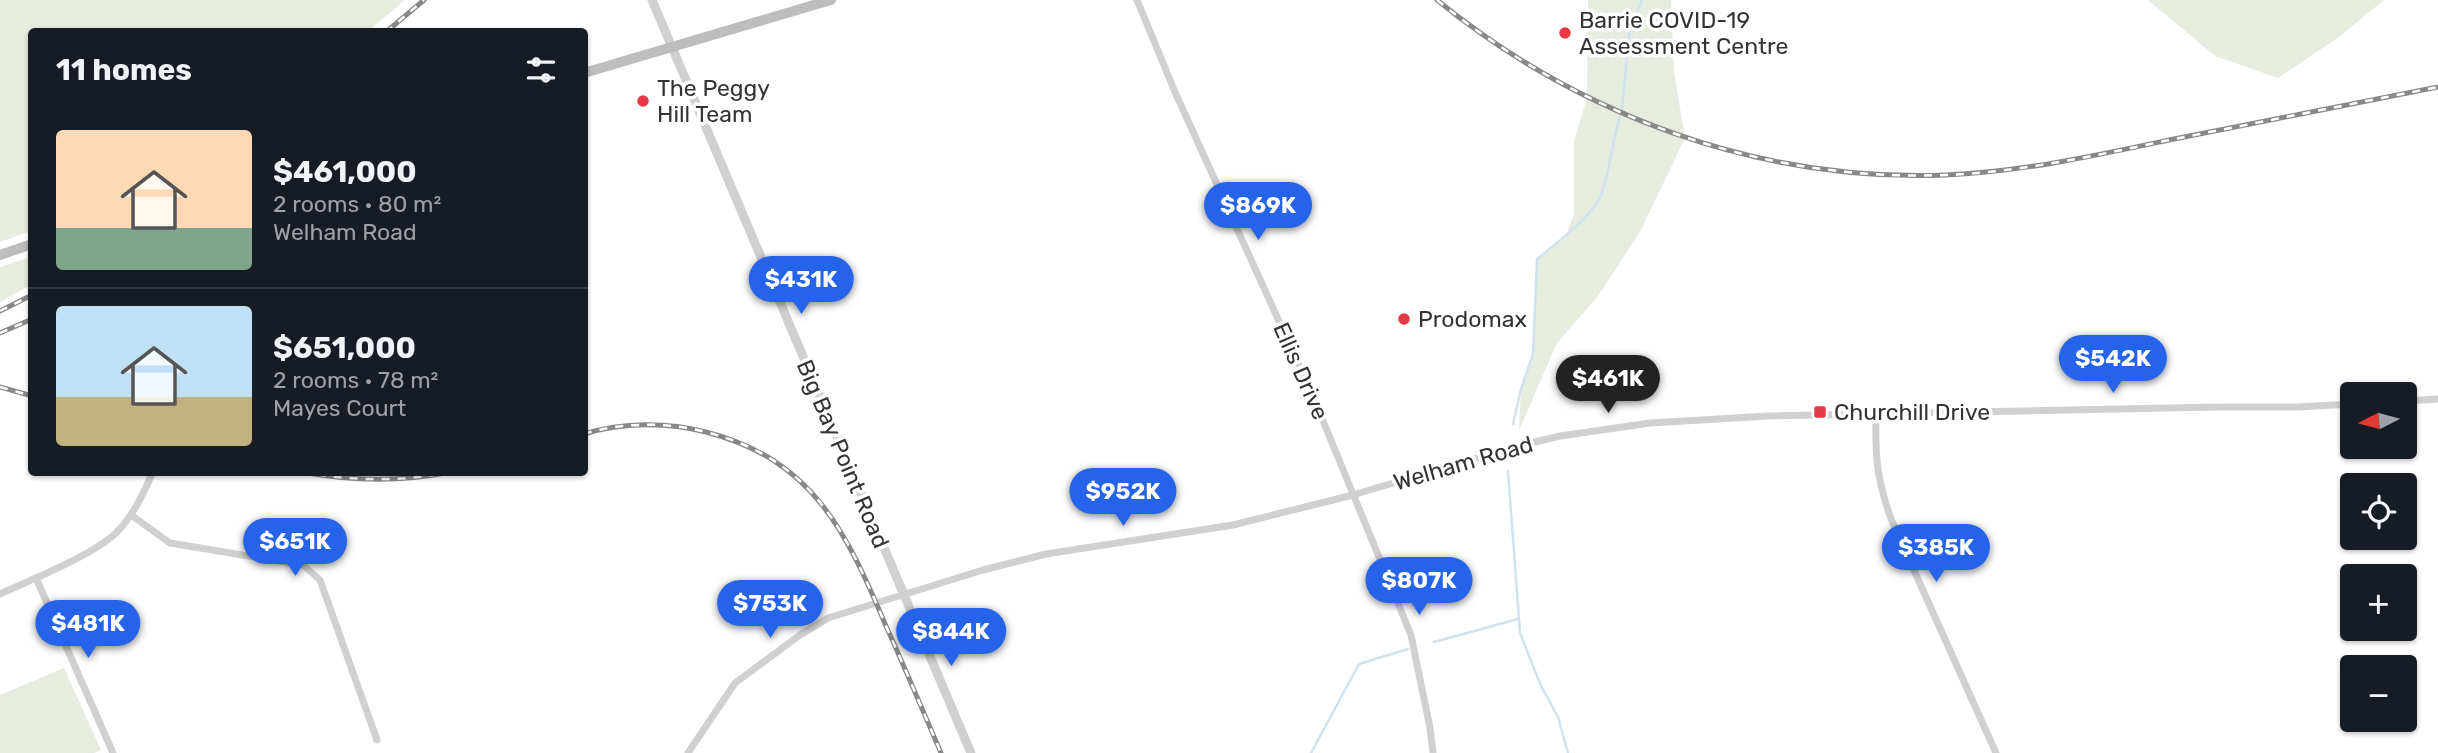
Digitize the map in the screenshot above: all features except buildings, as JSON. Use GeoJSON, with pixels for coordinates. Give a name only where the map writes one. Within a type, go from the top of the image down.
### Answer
{"type":"FeatureCollection","features":[{"type":"Feature","properties":{"kind":"main road"},"geometry":{"type":"LineString","coordinates":[[588,72],[831,0]]}},
{"type":"Feature","properties":{"kind":"main road"},"geometry":{"type":"LineString","coordinates":[[0,255],[28,245]]}},
{"type":"Feature","properties":{"kind":"street","name":"Big Bay Point Road"},"geometry":{"type":"LineString","coordinates":[[652,0],[971,753]]}},
{"type":"Feature","properties":{"kind":"street","name":"Ellis Drive"},"geometry":{"type":"LineString","coordinates":[[1137,0],[1175,92],[1312,394],[1411,635],[1433,753]]}},
{"type":"Feature","properties":{"kind":"street"},"geometry":{"type":"LineString","coordinates":[[2417,400],[2438,399]]}},
{"type":"Feature","properties":{"kind":"street","name":"Welham Road"},"geometry":{"type":"LineString","coordinates":[[688,753],[734,683],[828,618],[983,570],[1046,554],[1233,525],[1353,495],[1560,436],[1650,423],[1769,416],[2340,405]]}},
{"type":"Feature","properties":{"kind":"street"},"geometry":{"type":"LineString","coordinates":[[1875,415],[1875,454],[1879,484],[1891,519],[1996,753]]}},
{"type":"Feature","properties":{"kind":"street"},"geometry":{"type":"LineString","coordinates":[[0,594],[86,553],[115,534],[131,515],[151,476]]}},
{"type":"Feature","properties":{"kind":"street"},"geometry":{"type":"LineString","coordinates":[[131,515],[170,543],[303,565],[320,580],[377,740]]}},
{"type":"Feature","properties":{"kind":"street"},"geometry":{"type":"LineString","coordinates":[[36,578],[113,753]]}},
{"type":"Feature","properties":{"kind":"shaded area"},"geometry":{"type":"Polygon","coordinates":[[[0,0],[405,0],[372,28],[28,28],[28,232],[0,242],[0,0]]]}},
{"type":"Feature","properties":{"kind":"shaded area"},"geometry":{"type":"Polygon","coordinates":[[[1588,0],[1671,0],[1674,72],[1685,138],[1640,232],[1598,296],[1557,343],[1519,430],[1521,389],[1533,354],[1537,259],[1565,238],[1574,214],[1574,141],[1587,98],[1588,0]]]}},
{"type":"Feature","properties":{"kind":"shaded area"},"geometry":{"type":"Polygon","coordinates":[[[2148,0],[2384,0],[2339,37],[2278,78],[2215,56],[2148,0]]]}},
{"type":"Feature","properties":{"kind":"shaded area"},"geometry":{"type":"Polygon","coordinates":[[[28,258],[28,287],[0,302],[0,267],[28,258]]]}},
{"type":"Feature","properties":{"kind":"shaded area"},"geometry":{"type":"Polygon","coordinates":[[[64,668],[101,750],[94,753],[0,753],[0,695],[64,668]]]}},
{"type":"Feature","properties":{"kind":"waterway"},"geometry":{"type":"LineString","coordinates":[[1622,111],[1629,33],[1642,0]]}},
{"type":"Feature","properties":{"kind":"waterway"},"geometry":{"type":"LineString","coordinates":[[1513,424],[1533,354],[1537,259],[1574,229],[1598,202],[1605,184],[1620,117]]}},
{"type":"Feature","properties":{"kind":"waterway"},"geometry":{"type":"LineString","coordinates":[[1508,471],[1520,633],[1541,686],[1558,717],[1568,753]]}},
{"type":"Feature","properties":{"kind":"waterway"},"geometry":{"type":"LineString","coordinates":[[1434,642],[1518,619]]}},
{"type":"Feature","properties":{"kind":"waterway"},"geometry":{"type":"LineString","coordinates":[[1311,753],[1359,664],[1408,649]]}},
{"type":"Feature","properties":{"kind":"railway"},"geometry":{"type":"LineString","coordinates":[[391,28],[424,0]]}},
{"type":"Feature","properties":{"kind":"railway"},"geometry":{"type":"LineString","coordinates":[[1437,0],[1492,41],[1551,77],[1612,108],[1675,134],[1740,153],[1807,167],[1876,174],[1945,175],[2031,167],[2438,87]]}},
{"type":"Feature","properties":{"kind":"railway"},"geometry":{"type":"LineString","coordinates":[[0,311],[28,297]]}},
{"type":"Feature","properties":{"kind":"railway"},"geometry":{"type":"LineString","coordinates":[[0,333],[28,321]]}},
{"type":"Feature","properties":{"kind":"railway"},"geometry":{"type":"LineString","coordinates":[[0,387],[28,395]]}},
{"type":"Feature","properties":{"kind":"railway"},"geometry":{"type":"LineString","coordinates":[[588,433],[629,425],[661,425],[706,432],[743,445],[774,461],[800,481],[822,504],[856,560],[941,753]]}},
{"type":"Feature","properties":{"kind":"railway"},"geometry":{"type":"LineString","coordinates":[[332,476],[376,479],[421,476]]}},
{"type":"Feature","properties":{"kind":"place","name":"Barrie COVID-19 Assessment Centre"},"geometry":{"type":"Point","coordinates":[1565,33]}},
{"type":"Feature","properties":{"kind":"place","name":"The Peggy Hill Team"},"geometry":{"type":"Point","coordinates":[643,101]}},
{"type":"Feature","properties":{"kind":"place","name":"Prodomax"},"geometry":{"type":"Point","coordinates":[1404,319]}},
{"type":"Feature","properties":{"kind":"place","name":"Churchill Drive"},"geometry":{"type":"Point","coordinates":[1820,412]}}]}
